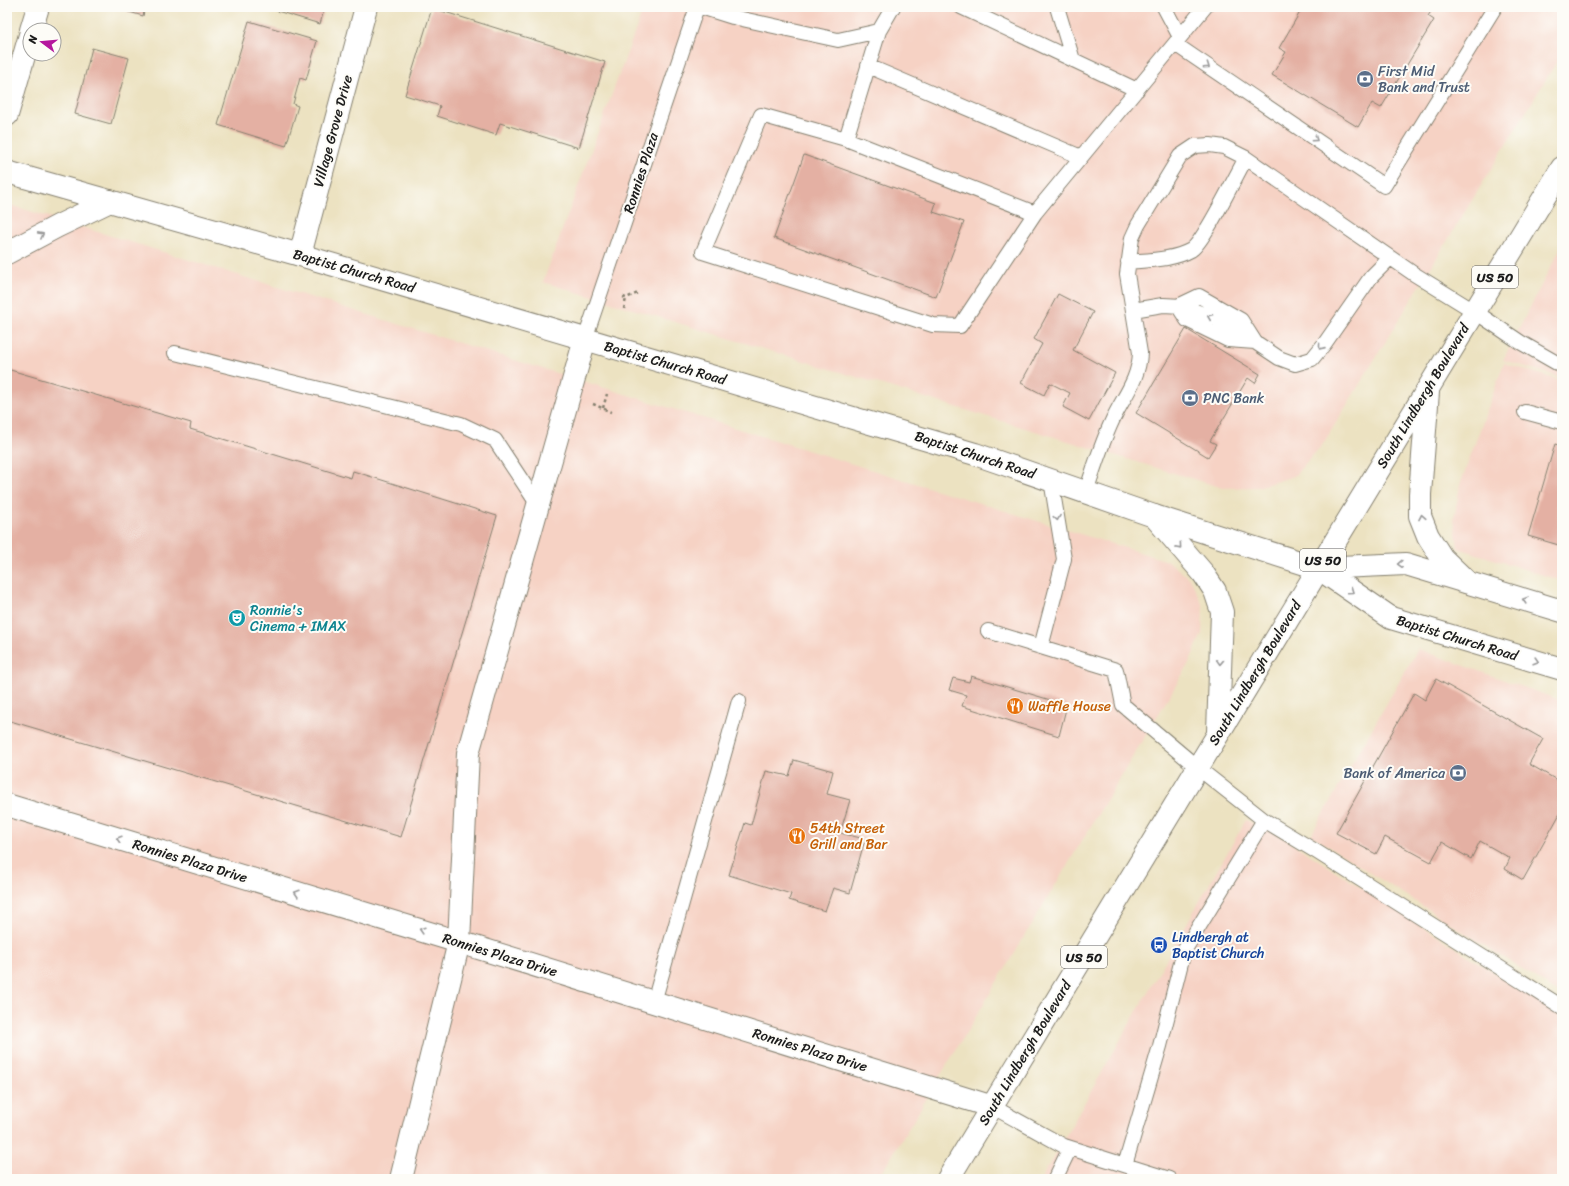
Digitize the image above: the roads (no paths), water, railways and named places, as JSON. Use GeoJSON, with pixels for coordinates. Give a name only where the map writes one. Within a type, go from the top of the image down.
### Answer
{"type":"FeatureCollection","features":[{"type":"Feature","properties":{"kind":"street"},"geometry":{"type":"LineString","coordinates":[[33,22],[38,7]]}},
{"type":"Feature","properties":{"kind":"street","name":"Village Grove Drive"},"geometry":{"type":"LineString","coordinates":[[300,255],[366,7]]}},
{"type":"Feature","properties":{"kind":"street"},"geometry":{"type":"LineString","coordinates":[[7,115],[22,62]]}},
{"type":"Feature","properties":{"kind":"street","name":"South Lindbergh Boulevard"},"geometry":{"type":"LineString","coordinates":[[948,1179],[1562,168]]}},
{"type":"Feature","properties":{"kind":"street","name":"Baptist Church Road"},"geometry":{"type":"LineString","coordinates":[[7,172],[300,255],[975,454],[1154,516],[1318,568],[1391,618],[1562,669]]}},
{"type":"Feature","properties":{"kind":"street"},"geometry":{"type":"LineString","coordinates":[[7,253],[110,201]]}},
{"type":"Feature","properties":{"kind":"street"},"geometry":{"type":"LineString","coordinates":[[401,1179],[459,942],[468,753],[585,339]]}},
{"type":"Feature","properties":{"kind":"street"},"geometry":{"type":"LineString","coordinates":[[1428,387],[1420,494],[1420,516],[1428,536],[1442,558],[1467,582]]}},
{"type":"Feature","properties":{"kind":"street"},"geometry":{"type":"LineString","coordinates":[[1154,516],[1203,573],[1215,591],[1222,612],[1218,733]]}},
{"type":"Feature","properties":{"kind":"street","name":"Baptist Church Road"},"geometry":{"type":"LineString","coordinates":[[1318,568],[1406,564],[1562,611]]}},
{"type":"Feature","properties":{"kind":"street","name":"Ronnies Plaza Drive"},"geometry":{"type":"LineString","coordinates":[[7,805],[459,942],[993,1107]]}},
{"type":"Feature","properties":{"kind":"lane","name":"Ronnies Plaza"},"geometry":{"type":"LineString","coordinates":[[585,339],[697,7]]}},
{"type":"Feature","properties":{"kind":"lane"},"geometry":{"type":"LineString","coordinates":[[701,7],[734,17],[838,40],[879,31]]}},
{"type":"Feature","properties":{"kind":"lane"},"geometry":{"type":"LineString","coordinates":[[846,139],[879,31],[893,7]]}},
{"type":"Feature","properties":{"kind":"lane"},"geometry":{"type":"LineString","coordinates":[[961,7],[1137,90]]}},
{"type":"Feature","properties":{"kind":"lane"},"geometry":{"type":"LineString","coordinates":[[1056,7],[1073,60]]}},
{"type":"Feature","properties":{"kind":"lane"},"geometry":{"type":"LineString","coordinates":[[1164,7],[1178,41],[1384,186],[1496,7]]}},
{"type":"Feature","properties":{"kind":"lane"},"geometry":{"type":"LineString","coordinates":[[1035,214],[846,139],[760,115],[703,252],[933,325],[960,326],[1035,214],[1205,7]]}},
{"type":"Feature","properties":{"kind":"lane"},"geometry":{"type":"LineString","coordinates":[[868,66],[1081,157]]}},
{"type":"Feature","properties":{"kind":"lane"},"geometry":{"type":"LineString","coordinates":[[1086,492],[1104,439],[1136,376],[1139,366],[1140,353],[1127,274],[1132,238],[1180,156],[1195,146],[1210,145],[1224,147],[1246,158],[1390,258],[1520,342],[1562,366]]}},
{"type":"Feature","properties":{"kind":"lane"},"geometry":{"type":"LineString","coordinates":[[1128,262],[1174,256],[1192,249],[1205,232],[1246,158]]}},
{"type":"Feature","properties":{"kind":"lane"},"geometry":{"type":"LineString","coordinates":[[1133,310],[1163,305],[1182,306],[1216,319],[1279,358],[1295,364],[1312,359],[1371,277],[1390,258]]}},
{"type":"Feature","properties":{"kind":"lane"},"geometry":{"type":"LineString","coordinates":[[175,353],[461,424],[495,440],[538,505]]}},
{"type":"Feature","properties":{"kind":"lane"},"geometry":{"type":"LineString","coordinates":[[1525,412],[1562,422]]}},
{"type":"Feature","properties":{"kind":"lane"},"geometry":{"type":"LineString","coordinates":[[1041,647],[1064,559],[1051,480]]}},
{"type":"Feature","properties":{"kind":"lane"},"geometry":{"type":"LineString","coordinates":[[988,631],[1116,670],[1123,706],[1264,820],[1311,848],[1562,1007]]}},
{"type":"Feature","properties":{"kind":"lane"},"geometry":{"type":"LineString","coordinates":[[654,1002],[739,701]]}},
{"type":"Feature","properties":{"kind":"lane"},"geometry":{"type":"LineString","coordinates":[[1125,1165],[1160,1046],[1184,951],[1264,820]]}},
{"type":"Feature","properties":{"kind":"lane"},"geometry":{"type":"LineString","coordinates":[[993,1107],[1070,1148],[1169,1179]]}},
{"type":"Feature","properties":{"kind":"lane"},"geometry":{"type":"LineString","coordinates":[[1055,1179],[1070,1148]]}},
{"type":"Feature","properties":{"kind":"place","name":"First Mid Bank and Trust"},"geometry":{"type":"Point","coordinates":[1365,79]}},
{"type":"Feature","properties":{"kind":"place","name":"PNC Bank"},"geometry":{"type":"Point","coordinates":[1190,398]}},
{"type":"Feature","properties":{"kind":"place","name":"Ronnie's Cinema + IMAX"},"geometry":{"type":"Point","coordinates":[237,618]}},
{"type":"Feature","properties":{"kind":"place","name":"Waffle House"},"geometry":{"type":"Point","coordinates":[1015,706]}},
{"type":"Feature","properties":{"kind":"place","name":"Bank of America"},"geometry":{"type":"Point","coordinates":[1458,773]}},
{"type":"Feature","properties":{"kind":"place","name":"54th Street Grill and Bar"},"geometry":{"type":"Point","coordinates":[797,836]}},
{"type":"Feature","properties":{"kind":"place","name":"Lindbergh at Baptist Church"},"geometry":{"type":"Point","coordinates":[1159,945]}}]}
